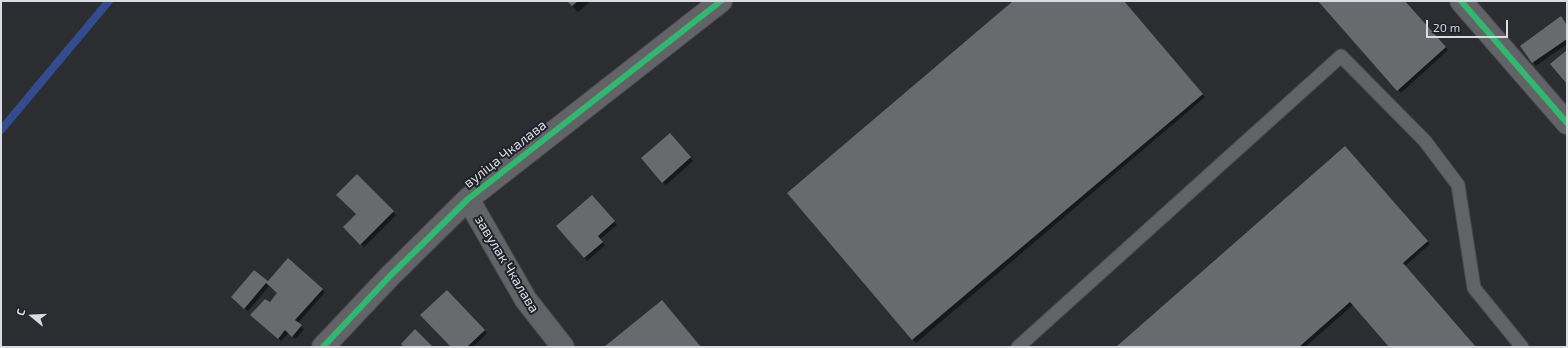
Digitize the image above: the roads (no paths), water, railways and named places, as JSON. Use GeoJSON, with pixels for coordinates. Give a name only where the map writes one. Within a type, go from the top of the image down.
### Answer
{"type":"FeatureCollection","features":[{"type":"Feature","properties":{"kind":"street","name":"вуліца Чкалава"},"geometry":{"type":"LineString","coordinates":[[323,347],[390,276],[468,198],[721,1]]}},
{"type":"Feature","properties":{"kind":"street"},"geometry":{"type":"LineString","coordinates":[[1461,1],[1567,123]]}},
{"type":"Feature","properties":{"kind":"street","name":"завулак Чкалава"},"geometry":{"type":"LineString","coordinates":[[468,198],[526,300],[563,347]]}},
{"type":"Feature","properties":{"kind":"lane"},"geometry":{"type":"LineString","coordinates":[[1018,347],[1341,56],[1425,140],[1458,185],[1474,288],[1522,347]]}},
{"type":"Feature","properties":{"kind":"waterway"},"geometry":{"type":"LineString","coordinates":[[1,130],[109,1]]}}]}
